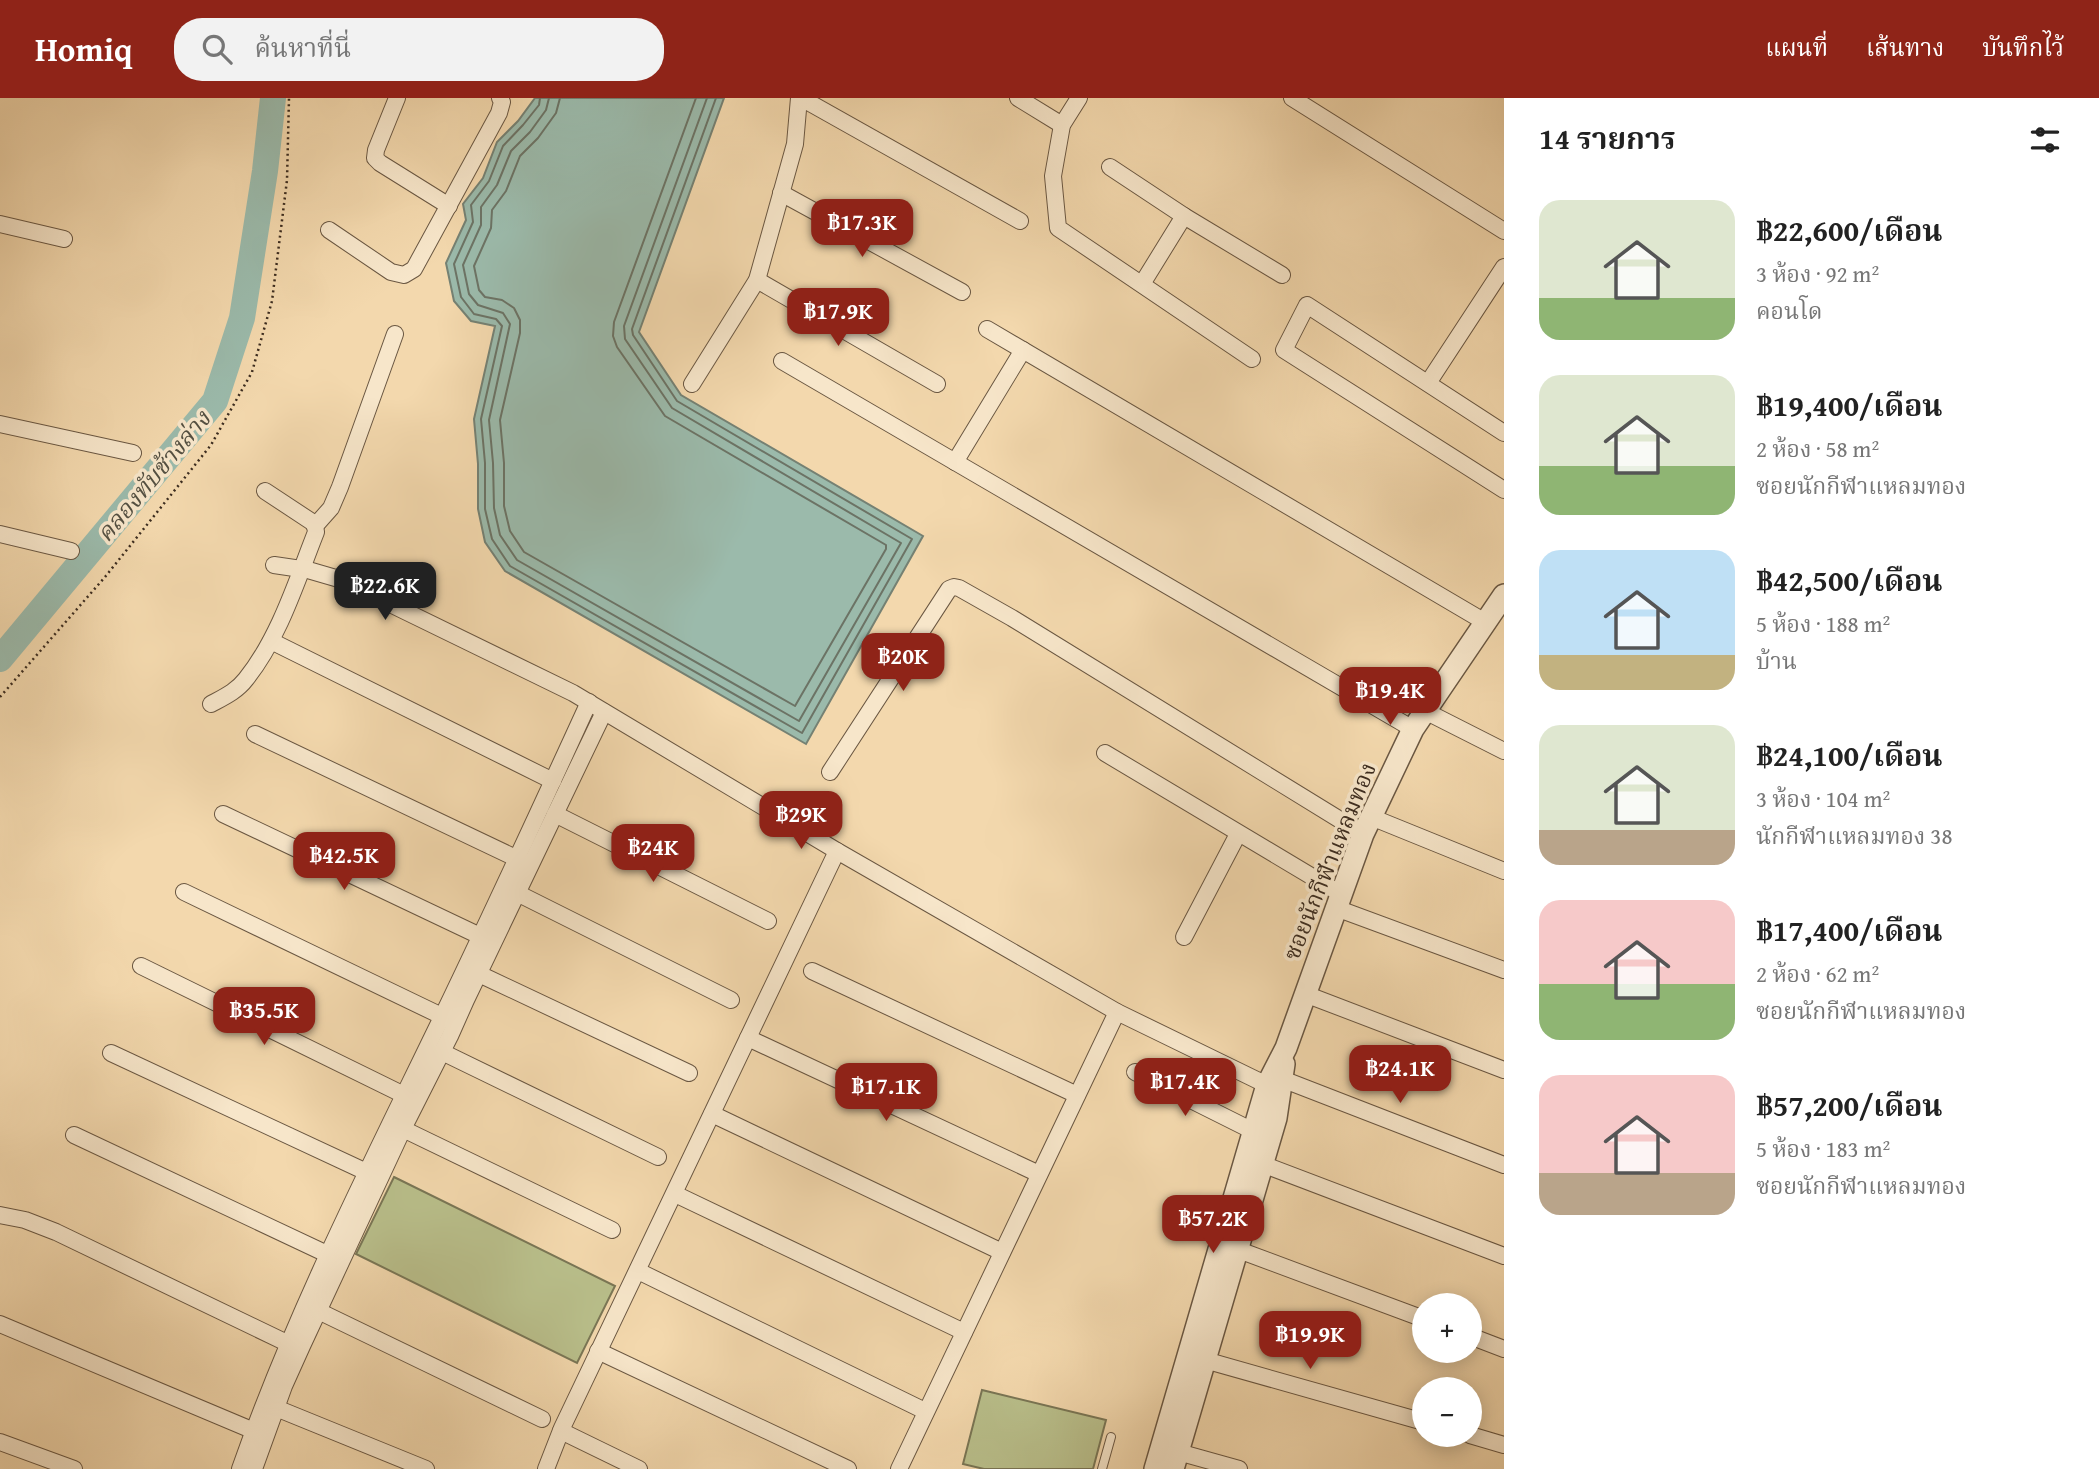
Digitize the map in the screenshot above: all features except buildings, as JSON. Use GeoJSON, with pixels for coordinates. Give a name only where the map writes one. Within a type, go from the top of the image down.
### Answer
{"type":"FeatureCollection","features":[{"type":"Feature","properties":{"kind":"street"},"geometry":{"type":"LineString","coordinates":[[397,98],[375,158],[449,206]]}},
{"type":"Feature","properties":{"kind":"street"},"geometry":{"type":"LineString","coordinates":[[329,230],[391,272],[404,275],[414,269],[499,113],[502,102],[500,98]]}},
{"type":"Feature","properties":{"kind":"street"},"geometry":{"type":"LineString","coordinates":[[692,384],[757,280],[794,144],[800,98],[1020,221]]}},
{"type":"Feature","properties":{"kind":"street"},"geometry":{"type":"LineString","coordinates":[[1018,98],[1062,125]]}},
{"type":"Feature","properties":{"kind":"street"},"geometry":{"type":"LineString","coordinates":[[1079,98],[1062,125],[1053,176],[1058,228],[1252,359]]}},
{"type":"Feature","properties":{"kind":"street"},"geometry":{"type":"LineString","coordinates":[[1292,98],[1504,231]]}},
{"type":"Feature","properties":{"kind":"street"},"geometry":{"type":"LineString","coordinates":[[1110,167],[1184,216],[1282,275]]}},
{"type":"Feature","properties":{"kind":"street"},"geometry":{"type":"LineString","coordinates":[[781,193],[962,292]]}},
{"type":"Feature","properties":{"kind":"street"},"geometry":{"type":"LineString","coordinates":[[1142,284],[1184,216]]}},
{"type":"Feature","properties":{"kind":"street"},"geometry":{"type":"LineString","coordinates":[[0,224],[64,239]]}},
{"type":"Feature","properties":{"kind":"street"},"geometry":{"type":"LineString","coordinates":[[1428,383],[1504,267]]}},
{"type":"Feature","properties":{"kind":"street"},"geometry":{"type":"LineString","coordinates":[[757,280],[937,384]]}},
{"type":"Feature","properties":{"kind":"street"},"geometry":{"type":"LineString","coordinates":[[1504,433],[1307,305],[1283,350],[1504,490]]}},
{"type":"Feature","properties":{"kind":"street"},"geometry":{"type":"LineString","coordinates":[[988,329],[1485,622]]}},
{"type":"Feature","properties":{"kind":"street"},"geometry":{"type":"LineString","coordinates":[[315,526],[331,508],[340,487],[395,334]]}},
{"type":"Feature","properties":{"kind":"street"},"geometry":{"type":"LineString","coordinates":[[955,462],[1023,350]]}},
{"type":"Feature","properties":{"kind":"street"},"geometry":{"type":"LineString","coordinates":[[782,361],[1413,729]]}},
{"type":"Feature","properties":{"kind":"street"},"geometry":{"type":"LineString","coordinates":[[0,424],[133,453]]}},
{"type":"Feature","properties":{"kind":"street"},"geometry":{"type":"LineString","coordinates":[[211,705],[232,693],[246,680],[271,641],[316,532],[312,522],[265,491]]}},
{"type":"Feature","properties":{"kind":"street"},"geometry":{"type":"LineString","coordinates":[[0,534],[71,551]]}},
{"type":"Feature","properties":{"kind":"street"},"geometry":{"type":"LineString","coordinates":[[274,565],[339,579],[556,684],[837,851],[1117,1012],[1274,1082],[1504,1165]]}},
{"type":"Feature","properties":{"kind":"street"},"geometry":{"type":"LineString","coordinates":[[830,772],[949,589],[954,587],[960,588],[1367,825],[1504,871]]}},
{"type":"Feature","properties":{"kind":"street","name":"ซอยนักกีฬาแหลมทอง"},"geometry":{"type":"LineString","coordinates":[[1176,1461],[1195,1358],[1253,1131],[1274,1082],[1338,901],[1367,825],[1413,729],[1504,595]]}},
{"type":"Feature","properties":{"kind":"street"},"geometry":{"type":"LineString","coordinates":[[271,641],[553,780]]}},
{"type":"Feature","properties":{"kind":"street"},"geometry":{"type":"LineString","coordinates":[[240,1469],[289,1344],[312,1308],[374,1176],[404,1095],[479,974],[517,893],[524,862],[553,780],[589,702]]}},
{"type":"Feature","properties":{"kind":"street"},"geometry":{"type":"LineString","coordinates":[[1425,710],[1504,751]]}},
{"type":"Feature","properties":{"kind":"street"},"geometry":{"type":"LineString","coordinates":[[254,1469],[329,1255],[403,1129],[442,1052],[449,1020],[480,936],[555,814],[604,712]]}},
{"type":"Feature","properties":{"kind":"street"},"geometry":{"type":"LineString","coordinates":[[255,734],[524,862]]}},
{"type":"Feature","properties":{"kind":"street"},"geometry":{"type":"LineString","coordinates":[[1105,753],[1238,834],[1338,901],[1504,970]]}},
{"type":"Feature","properties":{"kind":"street"},"geometry":{"type":"LineString","coordinates":[[223,814],[480,936]]}},
{"type":"Feature","properties":{"kind":"street"},"geometry":{"type":"LineString","coordinates":[[555,814],[768,921]]}},
{"type":"Feature","properties":{"kind":"street"},"geometry":{"type":"LineString","coordinates":[[1184,937],[1238,834]]}},
{"type":"Feature","properties":{"kind":"street"},"geometry":{"type":"LineString","coordinates":[[546,1469],[598,1351],[837,851]]}},
{"type":"Feature","properties":{"kind":"street"},"geometry":{"type":"LineString","coordinates":[[184,892],[449,1020]]}},
{"type":"Feature","properties":{"kind":"street"},"geometry":{"type":"LineString","coordinates":[[517,893],[731,1000]]}},
{"type":"Feature","properties":{"kind":"street"},"geometry":{"type":"LineString","coordinates":[[141,966],[404,1095]]}},
{"type":"Feature","properties":{"kind":"street"},"geometry":{"type":"LineString","coordinates":[[812,971],[1077,1095]]}},
{"type":"Feature","properties":{"kind":"street"},"geometry":{"type":"LineString","coordinates":[[479,974],[689,1073]]}},
{"type":"Feature","properties":{"kind":"street"},"geometry":{"type":"LineString","coordinates":[[1305,994],[1504,1070]]}},
{"type":"Feature","properties":{"kind":"street"},"geometry":{"type":"LineString","coordinates":[[898,1469],[1117,1012]]}},
{"type":"Feature","properties":{"kind":"street"},"geometry":{"type":"LineString","coordinates":[[748,1038],[1039,1174]]}},
{"type":"Feature","properties":{"kind":"street"},"geometry":{"type":"LineString","coordinates":[[442,1052],[658,1157]]}},
{"type":"Feature","properties":{"kind":"street"},"geometry":{"type":"LineString","coordinates":[[111,1053],[374,1176]]}},
{"type":"Feature","properties":{"kind":"street"},"geometry":{"type":"LineString","coordinates":[[1135,1072],[1253,1131]]}},
{"type":"Feature","properties":{"kind":"street","name":"ซอยนักกีฬาแหลมทอง"},"geometry":{"type":"LineString","coordinates":[[1154,1469],[1236,1249],[1276,1118],[1274,1082]]}},
{"type":"Feature","properties":{"kind":"street"},"geometry":{"type":"LineString","coordinates":[[712,1114],[1002,1252]]}},
{"type":"Feature","properties":{"kind":"street"},"geometry":{"type":"LineString","coordinates":[[403,1129],[612,1230]]}},
{"type":"Feature","properties":{"kind":"street"},"geometry":{"type":"LineString","coordinates":[[74,1135],[329,1255]]}},
{"type":"Feature","properties":{"kind":"street"},"geometry":{"type":"LineString","coordinates":[[1262,1164],[1504,1256]]}},
{"type":"Feature","properties":{"kind":"street"},"geometry":{"type":"LineString","coordinates":[[675,1194],[964,1332]]}},
{"type":"Feature","properties":{"kind":"street"},"geometry":{"type":"LineString","coordinates":[[0,1215],[25,1220],[56,1232],[289,1344]]}},
{"type":"Feature","properties":{"kind":"street"},"geometry":{"type":"LineString","coordinates":[[1236,1249],[1412,1315]]}},
{"type":"Feature","properties":{"kind":"street"},"geometry":{"type":"LineString","coordinates":[[638,1271],[925,1410]]}},
{"type":"Feature","properties":{"kind":"street"},"geometry":{"type":"LineString","coordinates":[[312,1308],[542,1419]]}},
{"type":"Feature","properties":{"kind":"street"},"geometry":{"type":"LineString","coordinates":[[0,1324],[254,1431]]}},
{"type":"Feature","properties":{"kind":"street"},"geometry":{"type":"LineString","coordinates":[[1482,1341],[1504,1349]]}},
{"type":"Feature","properties":{"kind":"street"},"geometry":{"type":"LineString","coordinates":[[598,1351],[848,1469]]}},
{"type":"Feature","properties":{"kind":"street"},"geometry":{"type":"LineString","coordinates":[[1195,1358],[1412,1419]]}},
{"type":"Feature","properties":{"kind":"street"},"geometry":{"type":"LineString","coordinates":[[276,1408],[426,1469]]}},
{"type":"Feature","properties":{"kind":"street"},"geometry":{"type":"LineString","coordinates":[[561,1431],[639,1469]]}},
{"type":"Feature","properties":{"kind":"street"},"geometry":{"type":"LineString","coordinates":[[1482,1439],[1504,1445]]}},
{"type":"Feature","properties":{"kind":"street"},"geometry":{"type":"LineString","coordinates":[[0,1442],[74,1469]]}},
{"type":"Feature","properties":{"kind":"street"},"geometry":{"type":"LineString","coordinates":[[1176,1461],[1239,1469]]}},
{"type":"Feature","properties":{"kind":"lane"},"geometry":{"type":"LineString","coordinates":[[1102,1469],[1111,1437]]}},
{"type":"Feature","properties":{"kind":"path"},"geometry":{"type":"LineString","coordinates":[[0,697],[105,577],[211,445],[252,372],[272,301],[287,180],[289,98]]}},
{"type":"Feature","properties":{"kind":"green space"},"geometry":{"type":"Polygon","coordinates":[[[394,1177],[615,1286],[577,1363],[356,1254],[394,1177]]]}},
{"type":"Feature","properties":{"kind":"green space"},"geometry":{"type":"Polygon","coordinates":[[[982,1390],[1106,1420],[1093,1469],[984,1469],[963,1464],[982,1390]]]}},
{"type":"Feature","properties":{"kind":"water"},"geometry":{"type":"Polygon","coordinates":[[[535,98],[724,98],[639,332],[681,395],[923,536],[806,744],[505,571],[485,542],[478,509],[474,419],[495,326],[471,321],[454,301],[446,263],[466,220],[463,204],[483,178],[497,142],[518,121],[535,98]]]}},
{"type":"Feature","properties":{"kind":"waterway","name":"คลองทับช้างล่าง"},"geometry":{"type":"LineString","coordinates":[[0,659],[215,401],[242,318],[265,171],[273,98]]}}]}
